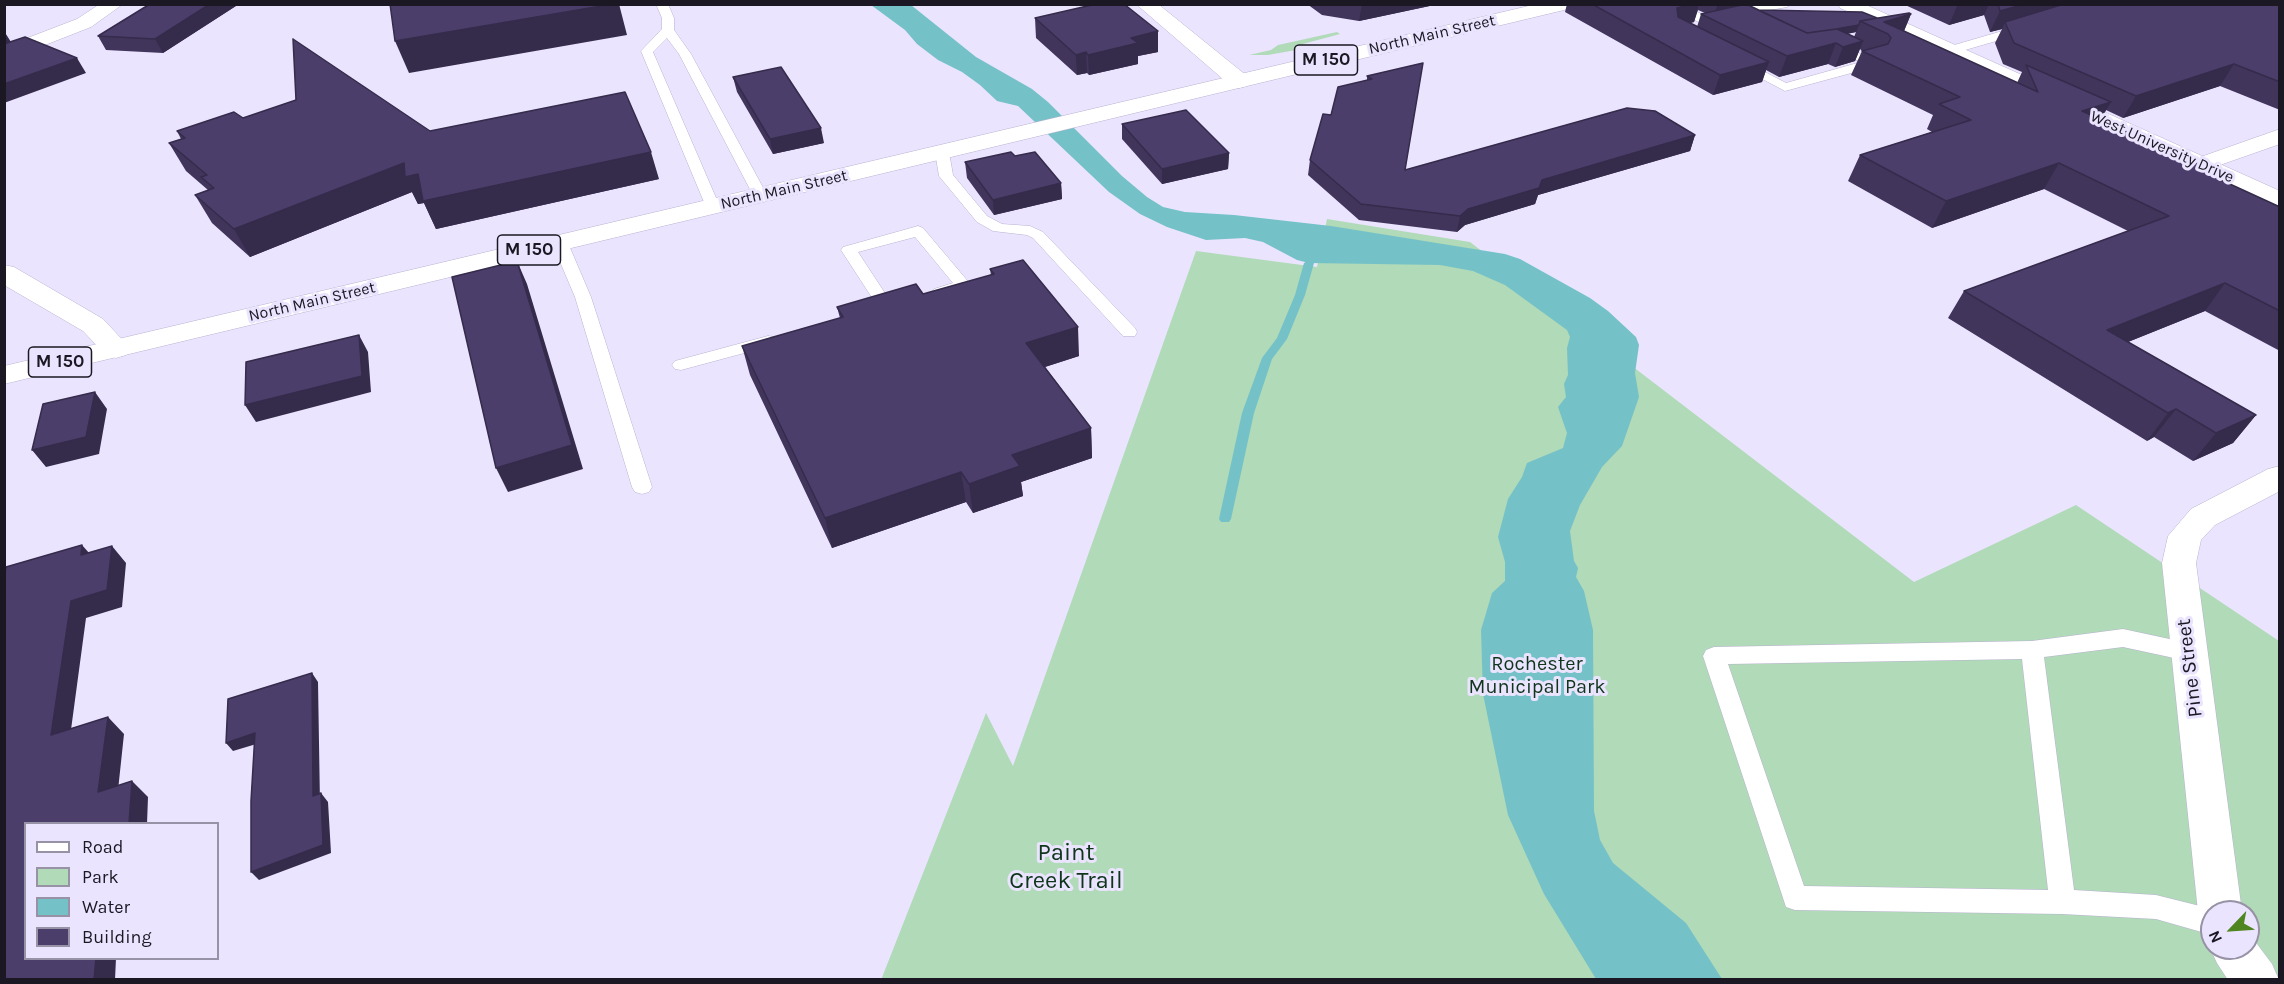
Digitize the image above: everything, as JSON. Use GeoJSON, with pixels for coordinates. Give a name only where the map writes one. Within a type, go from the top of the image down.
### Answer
{"type":"FeatureCollection","features":[{"type":"Feature","properties":{"kind":"main road"},"geometry":{"type":"LineString","coordinates":[[1145,4],[1239,81]]}},
{"type":"Feature","properties":{"kind":"main road","name":"North Main Street"},"geometry":{"type":"LineString","coordinates":[[4,375],[1564,4]]}},
{"type":"Feature","properties":{"kind":"main road","name":"West University Drive"},"geometry":{"type":"LineString","coordinates":[[1847,4],[1892,31],[1948,51],[2280,201]]}},
{"type":"Feature","properties":{"kind":"main road"},"geometry":{"type":"LineString","coordinates":[[4,56],[54,37],[96,9]]}},
{"type":"Feature","properties":{"kind":"main road"},"geometry":{"type":"LineString","coordinates":[[2200,165],[2280,136]]}},
{"type":"Feature","properties":{"kind":"main road"},"geometry":{"type":"LineString","coordinates":[[4,273],[93,325],[116,349]]}},
{"type":"Feature","properties":{"kind":"main road","name":"Pine Street"},"geometry":{"type":"LineString","coordinates":[[2219,900],[2179,563],[2185,536],[2203,517],[2280,477]]}},
{"type":"Feature","properties":{"kind":"main road"},"geometry":{"type":"LineString","coordinates":[[2242,960],[2256,980]]}},
{"type":"Feature","properties":{"kind":"lane"},"geometry":{"type":"LineString","coordinates":[[662,4],[668,18],[668,30],[685,54],[760,195]]}},
{"type":"Feature","properties":{"kind":"lane"},"geometry":{"type":"LineString","coordinates":[[1672,4],[1711,24]]}},
{"type":"Feature","properties":{"kind":"lane"},"geometry":{"type":"LineString","coordinates":[[1688,30],[1787,4]]}},
{"type":"Feature","properties":{"kind":"lane"},"geometry":{"type":"LineString","coordinates":[[1948,51],[2034,26]]}},
{"type":"Feature","properties":{"kind":"lane"},"geometry":{"type":"LineString","coordinates":[[668,30],[647,51],[713,207]]}},
{"type":"Feature","properties":{"kind":"lane"},"geometry":{"type":"LineString","coordinates":[[1732,60],[1785,87],[1873,63],[1826,44],[1853,39]]}},
{"type":"Feature","properties":{"kind":"lane"},"geometry":{"type":"LineString","coordinates":[[942,152],[946,176],[982,219],[998,228],[1030,231],[1038,236],[1129,332]]}},
{"type":"Feature","properties":{"kind":"lane"},"geometry":{"type":"LineString","coordinates":[[886,307],[849,250],[918,231],[963,285],[919,298]]}},
{"type":"Feature","properties":{"kind":"lane"},"geometry":{"type":"LineString","coordinates":[[560,243],[583,297],[642,487]]}},
{"type":"Feature","properties":{"kind":"lane"},"geometry":{"type":"LineString","coordinates":[[681,365],[783,336]]}},
{"type":"Feature","properties":{"kind":"lane"},"geometry":{"type":"LineString","coordinates":[[2188,652],[2123,638],[2032,650],[1714,656],[1796,898],[2062,902],[2156,907],[2200,918]]}},
{"type":"Feature","properties":{"kind":"lane"},"geometry":{"type":"LineString","coordinates":[[2032,650],[2062,902]]}},
{"type":"Feature","properties":{"kind":"green space"},"geometry":{"type":"Polygon","coordinates":[[[1337,32],[1340,34],[1299,45],[1296,50],[1268,55],[1249,55],[1271,50],[1278,45],[1337,32]]]}},
{"type":"Feature","properties":{"kind":"green space","name":"Rochester Municipal Park"},"geometry":{"type":"Polygon","coordinates":[[[1327,219],[1470,242],[1914,582],[2076,505],[2279,641],[2279,979],[881,980],[986,713],[1013,766],[1196,251],[1317,267],[1327,219]]]}},
{"type":"Feature","properties":{"kind":"water"},"geometry":{"type":"Polygon","coordinates":[[[871,5],[911,5],[976,57],[1032,89],[1122,176],[1163,207],[1185,212],[1331,226],[1505,254],[1520,259],[1590,298],[1636,337],[1639,345],[1635,373],[1639,397],[1622,446],[1602,467],[1580,505],[1570,531],[1574,561],[1578,568],[1576,577],[1584,591],[1593,630],[1594,811],[1600,840],[1613,863],[1686,923],[1722,979],[1596,979],[1544,894],[1508,815],[1483,694],[1481,630],[1492,593],[1505,581],[1505,562],[1498,537],[1508,499],[1522,477],[1527,463],[1563,448],[1567,433],[1558,407],[1566,397],[1564,384],[1568,375],[1567,348],[1570,337],[1567,330],[1505,285],[1473,271],[1440,265],[1309,263],[1297,260],[1263,242],[1245,238],[1206,240],[1167,227],[1140,214],[1109,192],[1018,106],[997,101],[962,72],[938,60],[917,44],[905,30],[871,5]]]}},
{"type":"Feature","properties":{"kind":"building"},"geometry":{"type":"Polygon","coordinates":[[[150,4],[210,4],[155,39],[98,36],[150,4]]]}},
{"type":"Feature","properties":{"kind":"building"},"geometry":{"type":"Polygon","coordinates":[[[390,4],[613,4],[395,41],[390,4]]]}},
{"type":"Feature","properties":{"kind":"building"},"geometry":{"type":"Polygon","coordinates":[[[1096,4],[1124,4],[1158,31],[1131,38],[1138,43],[1088,55],[1086,52],[1076,55],[1035,18],[1096,4]]]}},
{"type":"Feature","properties":{"kind":"building"},"geometry":{"type":"Polygon","coordinates":[[[1592,4],[1692,4],[1677,8],[1678,17],[1769,62],[1720,75],[1592,4]]]}},
{"type":"Feature","properties":{"kind":"building"},"geometry":{"type":"Polygon","coordinates":[[[1746,4],[1807,33],[1837,29],[1863,41],[1843,47],[1836,43],[1787,56],[1701,14],[1746,4]]]}},
{"type":"Feature","properties":{"kind":"building"},"geometry":{"type":"Polygon","coordinates":[[[1998,4],[2025,4],[2000,11],[1998,4]]]}},
{"type":"Feature","properties":{"kind":"building"},"geometry":{"type":"Polygon","coordinates":[[[2064,4],[2280,4],[2280,82],[2234,64],[2136,96],[2014,43],[2005,22],[2064,4]]]}},
{"type":"Feature","properties":{"kind":"building"},"geometry":{"type":"Polygon","coordinates":[[[1758,10],[1862,12],[1877,18],[1860,21],[1859,25],[1807,33],[1758,10]]]}},
{"type":"Feature","properties":{"kind":"building"},"geometry":{"type":"Polygon","coordinates":[[[1911,14],[1884,22],[2038,92],[2026,65],[2111,102],[2082,111],[2214,171],[2208,174],[2280,207],[2280,311],[2225,283],[2107,330],[2256,415],[2216,433],[2176,409],[2168,413],[1964,291],[2169,216],[2059,163],[1946,201],[1860,155],[1971,120],[1939,104],[1960,97],[1862,51],[1888,44],[1891,38],[1888,34],[1860,21],[1911,14]]]}},
{"type":"Feature","properties":{"kind":"building"},"geometry":{"type":"Polygon","coordinates":[[[25,37],[77,58],[4,84],[4,44],[25,37]]]}},
{"type":"Feature","properties":{"kind":"building"},"geometry":{"type":"Polygon","coordinates":[[[293,39],[430,131],[625,92],[651,152],[423,201],[418,174],[405,177],[404,163],[234,229],[195,195],[214,188],[201,177],[207,175],[169,143],[185,138],[177,131],[234,112],[243,118],[296,100],[293,39]]]}},
{"type":"Feature","properties":{"kind":"building"},"geometry":{"type":"Polygon","coordinates":[[[1423,63],[1405,170],[1627,108],[1655,111],[1695,135],[1542,180],[1539,188],[1468,209],[1460,216],[1361,204],[1310,160],[1323,114],[1331,115],[1338,87],[1372,79],[1367,76],[1423,63]]]}},
{"type":"Feature","properties":{"kind":"building"},"geometry":{"type":"Polygon","coordinates":[[[781,67],[821,128],[770,139],[733,77],[781,67]]]}},
{"type":"Feature","properties":{"kind":"building"},"geometry":{"type":"Polygon","coordinates":[[[1186,110],[1229,153],[1162,169],[1122,124],[1186,110]]]}},
{"type":"Feature","properties":{"kind":"building"},"geometry":{"type":"Polygon","coordinates":[[[1011,152],[1015,156],[1035,152],[1061,183],[993,200],[965,162],[1011,152]]]}},
{"type":"Feature","properties":{"kind":"building"},"geometry":{"type":"Polygon","coordinates":[[[1023,260],[1078,327],[1026,343],[1091,428],[1012,455],[1020,466],[969,484],[961,472],[825,518],[742,346],[843,317],[837,307],[916,284],[923,294],[994,274],[990,269],[1023,260]]]}},
{"type":"Feature","properties":{"kind":"building"},"geometry":{"type":"Polygon","coordinates":[[[517,261],[572,445],[496,468],[452,277],[517,261]]]}},
{"type":"Feature","properties":{"kind":"building"},"geometry":{"type":"Polygon","coordinates":[[[359,335],[362,376],[245,405],[246,362],[359,335]]]}},
{"type":"Feature","properties":{"kind":"building"},"geometry":{"type":"Polygon","coordinates":[[[95,392],[86,437],[32,450],[43,404],[95,392]]]}},
{"type":"Feature","properties":{"kind":"building"},"geometry":{"type":"Polygon","coordinates":[[[82,545],[81,555],[112,546],[107,590],[71,601],[51,735],[108,717],[98,792],[132,781],[129,822],[24,822],[24,960],[96,960],[94,980],[4,980],[4,577],[6,567],[82,545]]]}},
{"type":"Feature","properties":{"kind":"building"},"geometry":{"type":"Polygon","coordinates":[[[312,673],[313,796],[321,793],[323,845],[251,872],[251,801],[255,733],[226,743],[228,699],[312,673]]]}},
{"type":"Feature","properties":{"kind":"waterway"},"geometry":{"type":"LineString","coordinates":[[1225,519],[1248,413],[1267,358],[1282,339],[1300,295],[1309,263]]}},
{"type":"Feature","properties":{"kind":"park label","name":"Paint Creek Trail"},"geometry":{"type":"Point","coordinates":[1066,867]}}]}
